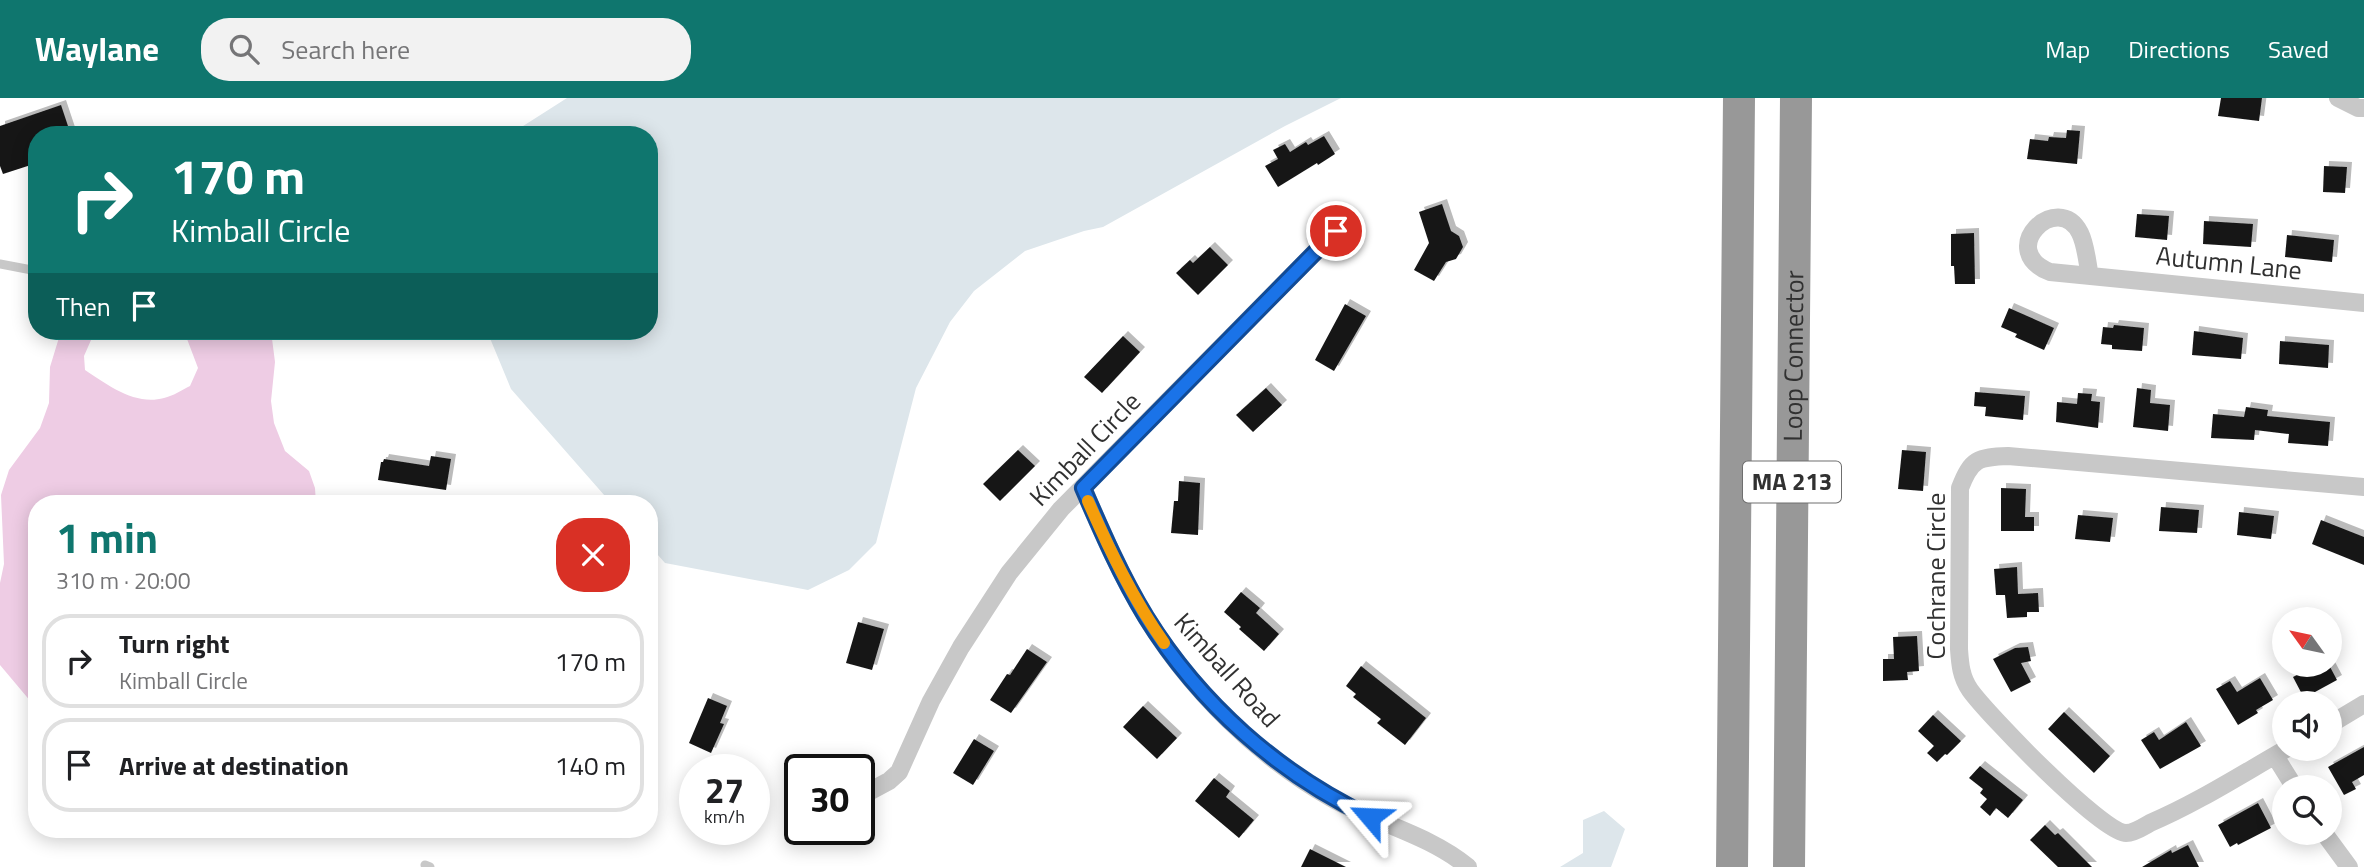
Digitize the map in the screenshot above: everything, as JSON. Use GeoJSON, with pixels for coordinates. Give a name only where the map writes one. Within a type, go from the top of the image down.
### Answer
{"type":"FeatureCollection","features":[{"type":"Feature","properties":{"kind":"highway","name":"MA 213"},"geometry":{"type":"LineString","coordinates":[[1732,867],[1739,98]]}},
{"type":"Feature","properties":{"kind":"highway","name":"Loop Connector"},"geometry":{"type":"LineString","coordinates":[[1789,867],[1796,98]]}},
{"type":"Feature","properties":{"kind":"street"},"geometry":{"type":"LineString","coordinates":[[2338,98],[2358,108],[2364,108]]}},
{"type":"Feature","properties":{"kind":"street","name":"Kimball Circle"},"geometry":{"type":"LineString","coordinates":[[875,788],[899,772],[931,701],[985,607],[1036,538],[1336,231]]}},
{"type":"Feature","properties":{"kind":"street","name":"Autumn Lane"},"geometry":{"type":"LineString","coordinates":[[2090,275],[2364,303]]}},
{"type":"Feature","properties":{"kind":"street","name":"Cochrane Circle"},"geometry":{"type":"LineString","coordinates":[[2272,757],[2164,818],[2129,833],[2119,832],[2099,819],[2022,748],[1968,688],[1961,671],[1959,636],[1960,488],[1966,471],[1975,461],[1987,456],[2364,487]]}},
{"type":"Feature","properties":{"kind":"street"},"geometry":{"type":"LineString","coordinates":[[2364,478],[2364,487]]}},
{"type":"Feature","properties":{"kind":"street","name":"Kimball Road"},"geometry":{"type":"LineString","coordinates":[[1083,488],[1118,568],[1147,618],[1193,680],[1233,723],[1265,753],[1331,798],[1429,842],[1455,856],[1468,867]]}},
{"type":"Feature","properties":{"kind":"street"},"geometry":{"type":"LineString","coordinates":[[2342,717],[2364,705]]}},
{"type":"Feature","properties":{"kind":"street"},"geometry":{"type":"LineString","coordinates":[[2333,845],[2349,867]]}},
{"type":"Feature","properties":{"kind":"lane"},"geometry":{"type":"LineString","coordinates":[[0,264],[28,269]]}},
{"type":"Feature","properties":{"kind":"shaded area"},"geometry":{"type":"Polygon","coordinates":[[[567,98],[1341,98],[1103,227],[1025,251],[974,291],[950,322],[916,388],[876,543],[849,570],[808,590],[665,563],[658,555],[658,495],[604,495],[511,389],[491,340],[658,340],[658,126],[523,126],[567,98]]]}},
{"type":"Feature","properties":{"kind":"shaded area"},"geometry":{"type":"Polygon","coordinates":[[[58,340],[91,340],[84,356],[85,370],[122,393],[153,400],[171,396],[190,386],[198,368],[187,340],[272,340],[275,362],[271,401],[274,423],[285,451],[309,471],[315,495],[28,495],[28,698],[0,665],[0,583],[4,564],[1,495],[9,470],[40,428],[49,403],[50,367],[58,340]]]}},
{"type":"Feature","properties":{"kind":"shaded area"},"geometry":{"type":"Polygon","coordinates":[[[1604,811],[1625,829],[1611,867],[1560,867],[1583,853],[1583,820],[1604,811]]]}},
{"type":"Feature","properties":{"kind":"building"},"geometry":{"type":"Polygon","coordinates":[[[2221,98],[2262,98],[2259,121],[2218,116],[2221,98]]]}},
{"type":"Feature","properties":{"kind":"building"},"geometry":{"type":"Polygon","coordinates":[[[61,105],[68,126],[28,126],[28,166],[3,174],[0,166],[0,126],[61,105]]]}},
{"type":"Feature","properties":{"kind":"building"},"geometry":{"type":"Polygon","coordinates":[[[2067,130],[2080,131],[2077,164],[2027,159],[2030,139],[2048,141],[2049,137],[2066,138],[2067,130]]]}},
{"type":"Feature","properties":{"kind":"building"},"geometry":{"type":"Polygon","coordinates":[[[1324,136],[1335,154],[1278,187],[1265,166],[1278,159],[1273,150],[1285,144],[1290,152],[1306,142],[1308,145],[1324,136]]]}},
{"type":"Feature","properties":{"kind":"building"},"geometry":{"type":"Polygon","coordinates":[[[2324,166],[2347,167],[2345,193],[2323,192],[2324,166]]]}},
{"type":"Feature","properties":{"kind":"building"},"geometry":{"type":"Polygon","coordinates":[[[1442,204],[1451,231],[1459,236],[1463,247],[1456,259],[1446,262],[1434,281],[1414,270],[1429,243],[1419,212],[1442,204]]]}},
{"type":"Feature","properties":{"kind":"building"},"geometry":{"type":"Polygon","coordinates":[[[2137,214],[2169,216],[2167,240],[2135,237],[2137,214]]]}},
{"type":"Feature","properties":{"kind":"building"},"geometry":{"type":"Polygon","coordinates":[[[2204,221],[2253,224],[2251,247],[2203,244],[2204,221]]]}},
{"type":"Feature","properties":{"kind":"building"},"geometry":{"type":"Polygon","coordinates":[[[1974,233],[1975,284],[1955,284],[1954,266],[1951,266],[1951,234],[1974,233]]]}},
{"type":"Feature","properties":{"kind":"building"},"geometry":{"type":"Polygon","coordinates":[[[2287,235],[2334,240],[2332,262],[2285,257],[2287,235]]]}},
{"type":"Feature","properties":{"kind":"building"},"geometry":{"type":"Polygon","coordinates":[[[1210,247],[1228,265],[1198,295],[1176,273],[1190,260],[1193,263],[1210,247]]]}},
{"type":"Feature","properties":{"kind":"building"},"geometry":{"type":"Polygon","coordinates":[[[1345,304],[1366,316],[1334,371],[1315,360],[1345,304]]]}},
{"type":"Feature","properties":{"kind":"building"},"geometry":{"type":"Polygon","coordinates":[[[2009,308],[2054,328],[2044,350],[2015,337],[2017,334],[2001,327],[2009,308]]]}},
{"type":"Feature","properties":{"kind":"building"},"geometry":{"type":"Polygon","coordinates":[[[2114,325],[2144,328],[2142,351],[2112,349],[2112,345],[2101,344],[2103,327],[2113,328],[2114,325]]]}},
{"type":"Feature","properties":{"kind":"building"},"geometry":{"type":"Polygon","coordinates":[[[2194,331],[2243,338],[2241,359],[2192,355],[2194,331]]]}},
{"type":"Feature","properties":{"kind":"building"},"geometry":{"type":"Polygon","coordinates":[[[1123,336],[1140,352],[1102,393],[1084,377],[1123,336]]]}},
{"type":"Feature","properties":{"kind":"building"},"geometry":{"type":"Polygon","coordinates":[[[2280,341],[2329,345],[2328,368],[2279,364],[2280,341]]]}},
{"type":"Feature","properties":{"kind":"building"},"geometry":{"type":"Polygon","coordinates":[[[1266,388],[1282,405],[1253,432],[1236,415],[1266,388]]]}},
{"type":"Feature","properties":{"kind":"building"},"geometry":{"type":"Polygon","coordinates":[[[2137,388],[2151,390],[2150,403],[2170,405],[2168,431],[2133,427],[2137,388]]]}},
{"type":"Feature","properties":{"kind":"building"},"geometry":{"type":"Polygon","coordinates":[[[1975,392],[2025,396],[2023,420],[1985,416],[1986,407],[1974,406],[1975,392]]]}},
{"type":"Feature","properties":{"kind":"building"},"geometry":{"type":"Polygon","coordinates":[[[2078,393],[2092,394],[2091,401],[2100,402],[2098,428],[2056,422],[2057,402],[2077,404],[2078,393]]]}},
{"type":"Feature","properties":{"kind":"building"},"geometry":{"type":"Polygon","coordinates":[[[2246,407],[2268,410],[2267,416],[2330,422],[2328,446],[2288,443],[2289,434],[2255,430],[2254,440],[2211,438],[2213,414],[2244,417],[2246,407]]]}},
{"type":"Feature","properties":{"kind":"building"},"geometry":{"type":"Polygon","coordinates":[[[1018,450],[1035,466],[1000,501],[983,484],[1018,450]]]}},
{"type":"Feature","properties":{"kind":"building"},"geometry":{"type":"Polygon","coordinates":[[[1902,450],[1926,452],[1923,491],[1898,489],[1902,450]]]}},
{"type":"Feature","properties":{"kind":"building"},"geometry":{"type":"Polygon","coordinates":[[[431,456],[451,459],[446,490],[378,480],[384,459],[429,466],[431,456]]]}},
{"type":"Feature","properties":{"kind":"building"},"geometry":{"type":"Polygon","coordinates":[[[1179,481],[1200,483],[1198,535],[1171,533],[1179,481]]]}},
{"type":"Feature","properties":{"kind":"building"},"geometry":{"type":"Polygon","coordinates":[[[2001,488],[2026,489],[2025,517],[2034,517],[2034,531],[2001,531],[2001,488]]]}},
{"type":"Feature","properties":{"kind":"building"},"geometry":{"type":"Polygon","coordinates":[[[2161,507],[2199,510],[2197,533],[2159,531],[2161,507]]]}},
{"type":"Feature","properties":{"kind":"building"},"geometry":{"type":"Polygon","coordinates":[[[2239,512],[2274,516],[2271,539],[2237,535],[2239,512]]]}},
{"type":"Feature","properties":{"kind":"building"},"geometry":{"type":"Polygon","coordinates":[[[2078,515],[2113,518],[2110,542],[2075,539],[2078,515]]]}},
{"type":"Feature","properties":{"kind":"building"},"geometry":{"type":"Polygon","coordinates":[[[2321,520],[2364,537],[2364,565],[2312,544],[2321,520]]]}},
{"type":"Feature","properties":{"kind":"building"},"geometry":{"type":"Polygon","coordinates":[[[2017,567],[2018,594],[2038,593],[2039,612],[2027,612],[2027,617],[2007,618],[2005,595],[1996,595],[1994,569],[2017,567]]]}},
{"type":"Feature","properties":{"kind":"building"},"geometry":{"type":"Polygon","coordinates":[[[1241,592],[1260,608],[1256,613],[1279,634],[1264,651],[1224,612],[1241,592]]]}},
{"type":"Feature","properties":{"kind":"building"},"geometry":{"type":"Polygon","coordinates":[[[858,622],[884,629],[872,670],[846,663],[858,622]]]}},
{"type":"Feature","properties":{"kind":"building"},"geometry":{"type":"Polygon","coordinates":[[[1917,636],[1919,671],[1907,672],[1908,680],[1883,681],[1883,659],[1894,659],[1893,637],[1917,636]]]}},
{"type":"Feature","properties":{"kind":"building"},"geometry":{"type":"Polygon","coordinates":[[[2028,647],[2031,661],[2021,663],[2031,682],[2011,692],[1993,659],[2015,648],[2028,647]]]}},
{"type":"Feature","properties":{"kind":"building"},"geometry":{"type":"Polygon","coordinates":[[[1027,649],[1047,662],[1011,713],[990,700],[1027,649]]]}},
{"type":"Feature","properties":{"kind":"building"},"geometry":{"type":"Polygon","coordinates":[[[1361,666],[1426,718],[1405,745],[1377,723],[1381,719],[1353,697],[1356,694],[1346,686],[1361,666]]]}},
{"type":"Feature","properties":{"kind":"building"},"geometry":{"type":"Polygon","coordinates":[[[2293,677],[2335,677],[2337,680],[2317,691],[2300,691],[2293,677]]]}},
{"type":"Feature","properties":{"kind":"building"},"geometry":{"type":"Polygon","coordinates":[[[2260,678],[2272,701],[2238,725],[2216,689],[2230,681],[2237,692],[2260,678]]]}},
{"type":"Feature","properties":{"kind":"building"},"geometry":{"type":"Polygon","coordinates":[[[708,698],[727,706],[720,723],[724,724],[711,753],[689,743],[708,698]]]}},
{"type":"Feature","properties":{"kind":"building"},"geometry":{"type":"Polygon","coordinates":[[[1143,706],[1177,738],[1157,759],[1123,727],[1143,706]]]}},
{"type":"Feature","properties":{"kind":"building"},"geometry":{"type":"Polygon","coordinates":[[[2064,712],[2110,756],[2094,773],[2048,729],[2064,712]]]}},
{"type":"Feature","properties":{"kind":"building"},"geometry":{"type":"Polygon","coordinates":[[[1933,715],[1961,741],[1937,762],[1927,753],[1934,746],[1918,731],[1933,715]]]}},
{"type":"Feature","properties":{"kind":"building"},"geometry":{"type":"Polygon","coordinates":[[[2186,722],[2201,746],[2160,769],[2141,740],[2154,732],[2159,740],[2186,722]]]}},
{"type":"Feature","properties":{"kind":"building"},"geometry":{"type":"Polygon","coordinates":[[[974,739],[994,751],[973,785],[953,773],[974,739]]]}},
{"type":"Feature","properties":{"kind":"building"},"geometry":{"type":"Polygon","coordinates":[[[2364,747],[2364,775],[2352,782],[2356,789],[2344,795],[2342,775],[2333,775],[2328,767],[2364,747]]]}},
{"type":"Feature","properties":{"kind":"building"},"geometry":{"type":"Polygon","coordinates":[[[1980,766],[2023,800],[2008,818],[1996,808],[1990,816],[1980,807],[1987,799],[1980,793],[1983,789],[1969,778],[1980,766]]]}},
{"type":"Feature","properties":{"kind":"building"},"geometry":{"type":"Polygon","coordinates":[[[1214,778],[1230,791],[1226,797],[1254,820],[1239,838],[1195,801],[1214,778]]]}},
{"type":"Feature","properties":{"kind":"building"},"geometry":{"type":"Polygon","coordinates":[[[2258,803],[2271,828],[2230,847],[2218,825],[2258,803]]]}},
{"type":"Feature","properties":{"kind":"building"},"geometry":{"type":"Polygon","coordinates":[[[2045,825],[2055,835],[2058,833],[2092,867],[2058,867],[2030,840],[2045,825]]]}},
{"type":"Feature","properties":{"kind":"building"},"geometry":{"type":"Polygon","coordinates":[[[2188,845],[2199,867],[2142,867],[2171,850],[2172,853],[2188,845]]]}},
{"type":"Feature","properties":{"kind":"building"},"geometry":{"type":"Polygon","coordinates":[[[1310,849],[1346,867],[1301,867],[1310,849]]]}},
{"type":"Feature","properties":{"kind":"slow traffic"},"geometry":{"type":"LineString","coordinates":[[1088,501],[1118,568],[1164,643]]}},
{"type":"Feature","properties":{"kind":"route"},"geometry":{"type":"LineString","coordinates":[[1336,231],[1083,488],[1118,568],[1147,618],[1200,688],[1265,753],[1331,798],[1370,817]]}}]}
